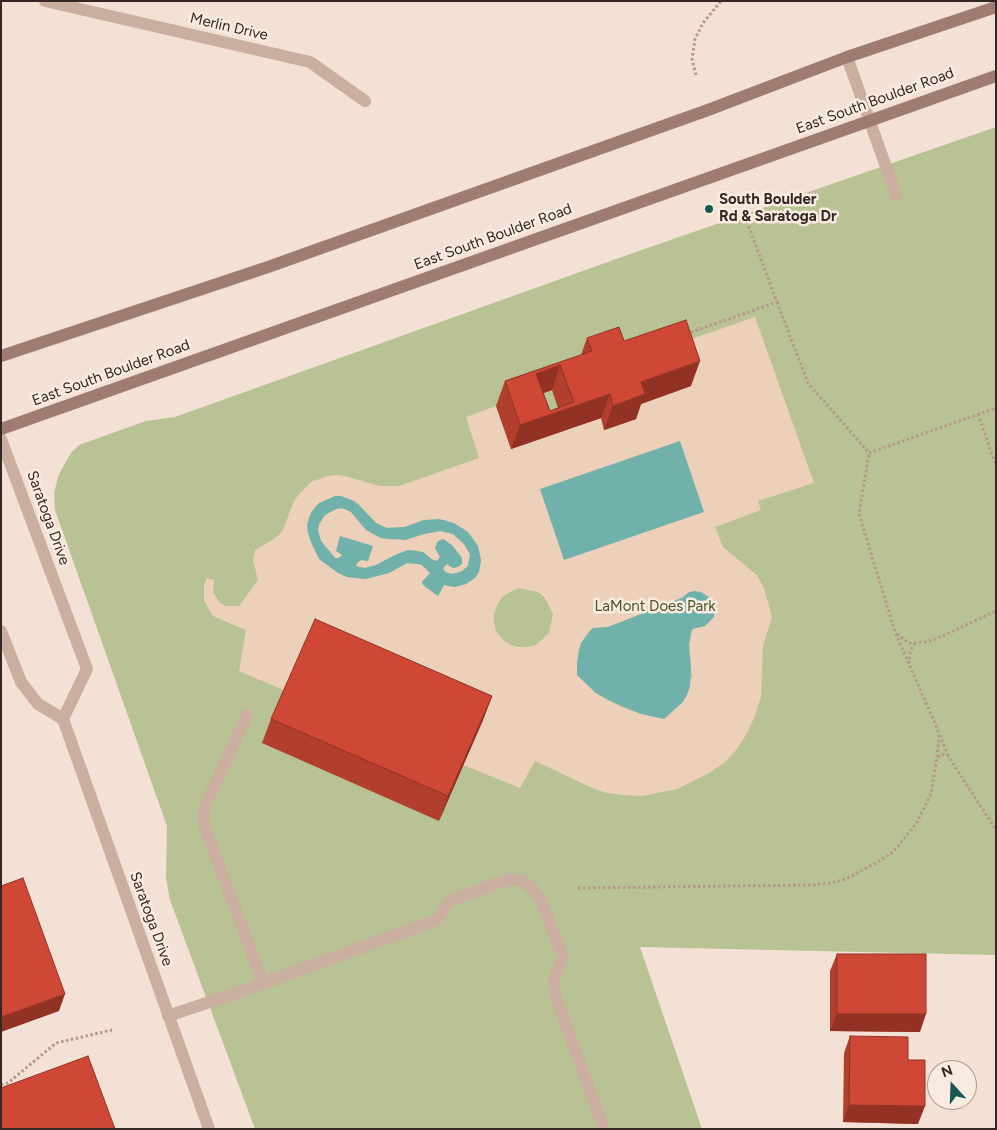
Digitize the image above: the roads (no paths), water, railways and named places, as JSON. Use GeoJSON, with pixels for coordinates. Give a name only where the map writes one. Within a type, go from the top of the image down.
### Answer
{"type":"FeatureCollection","features":[{"type":"Feature","properties":{"kind":"main road"},"geometry":{"type":"LineString","coordinates":[[1,356],[277,264],[708,110],[847,57],[996,7]]}},
{"type":"Feature","properties":{"kind":"main road","name":"East South Boulder Road"},"geometry":{"type":"LineString","coordinates":[[1,429],[996,76]]}},
{"type":"Feature","properties":{"kind":"street","name":"Merlin Drive"},"geometry":{"type":"LineString","coordinates":[[45,1],[310,62],[364,101]]}},
{"type":"Feature","properties":{"kind":"street"},"geometry":{"type":"LineString","coordinates":[[847,57],[896,195]]}},
{"type":"Feature","properties":{"kind":"street","name":"Saratoga Drive"},"geometry":{"type":"LineString","coordinates":[[1,439],[86,669],[63,719],[209,1129]]}},
{"type":"Feature","properties":{"kind":"street"},"geometry":{"type":"LineString","coordinates":[[1,631],[21,682],[38,704],[63,719]]}},
{"type":"Feature","properties":{"kind":"street"},"geometry":{"type":"LineString","coordinates":[[247,715],[205,806],[203,815],[204,826],[263,983]]}},
{"type":"Feature","properties":{"kind":"street"},"geometry":{"type":"LineString","coordinates":[[168,1016],[434,921],[440,916],[449,901],[511,879],[521,880],[531,887],[540,898],[563,957],[554,979],[556,995],[604,1129]]}},
{"type":"Feature","properties":{"kind":"water"},"geometry":{"type":"Polygon","coordinates":[[[680,441],[704,512],[564,560],[540,489],[680,441]]]}},
{"type":"Feature","properties":{"kind":"water"},"geometry":{"type":"Polygon","coordinates":[[[335,496],[341,496],[354,501],[376,523],[387,528],[405,527],[424,520],[439,519],[454,523],[468,532],[478,546],[481,560],[479,572],[475,578],[466,584],[455,587],[444,585],[438,596],[423,585],[422,582],[430,573],[422,565],[418,564],[407,563],[389,573],[365,579],[347,577],[338,573],[319,559],[310,540],[307,525],[311,513],[319,503],[335,496]],[[342,508],[336,509],[325,515],[319,524],[318,530],[321,541],[335,558],[339,558],[342,555],[336,551],[340,536],[373,546],[368,561],[361,560],[357,563],[356,566],[365,568],[408,550],[423,552],[437,561],[440,557],[435,548],[438,541],[443,539],[452,545],[462,558],[462,564],[458,567],[453,568],[447,564],[443,568],[445,572],[457,573],[468,566],[470,554],[464,544],[453,534],[440,531],[405,540],[381,538],[366,530],[351,512],[342,508]]]}},
{"type":"Feature","properties":{"kind":"water"},"geometry":{"type":"Polygon","coordinates":[[[695,591],[701,592],[712,599],[714,617],[705,626],[692,629],[689,645],[690,686],[682,703],[664,719],[641,714],[608,700],[596,693],[577,675],[577,662],[581,643],[593,628],[608,627],[695,591]]]}},
{"type":"Feature","properties":{"kind":"place","name":"South Boulder Rd & Saratoga Dr"},"geometry":{"type":"Point","coordinates":[709,209]}},
{"type":"Feature","properties":{"kind":"park label","name":"LaMont Does Park"},"geometry":{"type":"Point","coordinates":[655,607]}}]}
